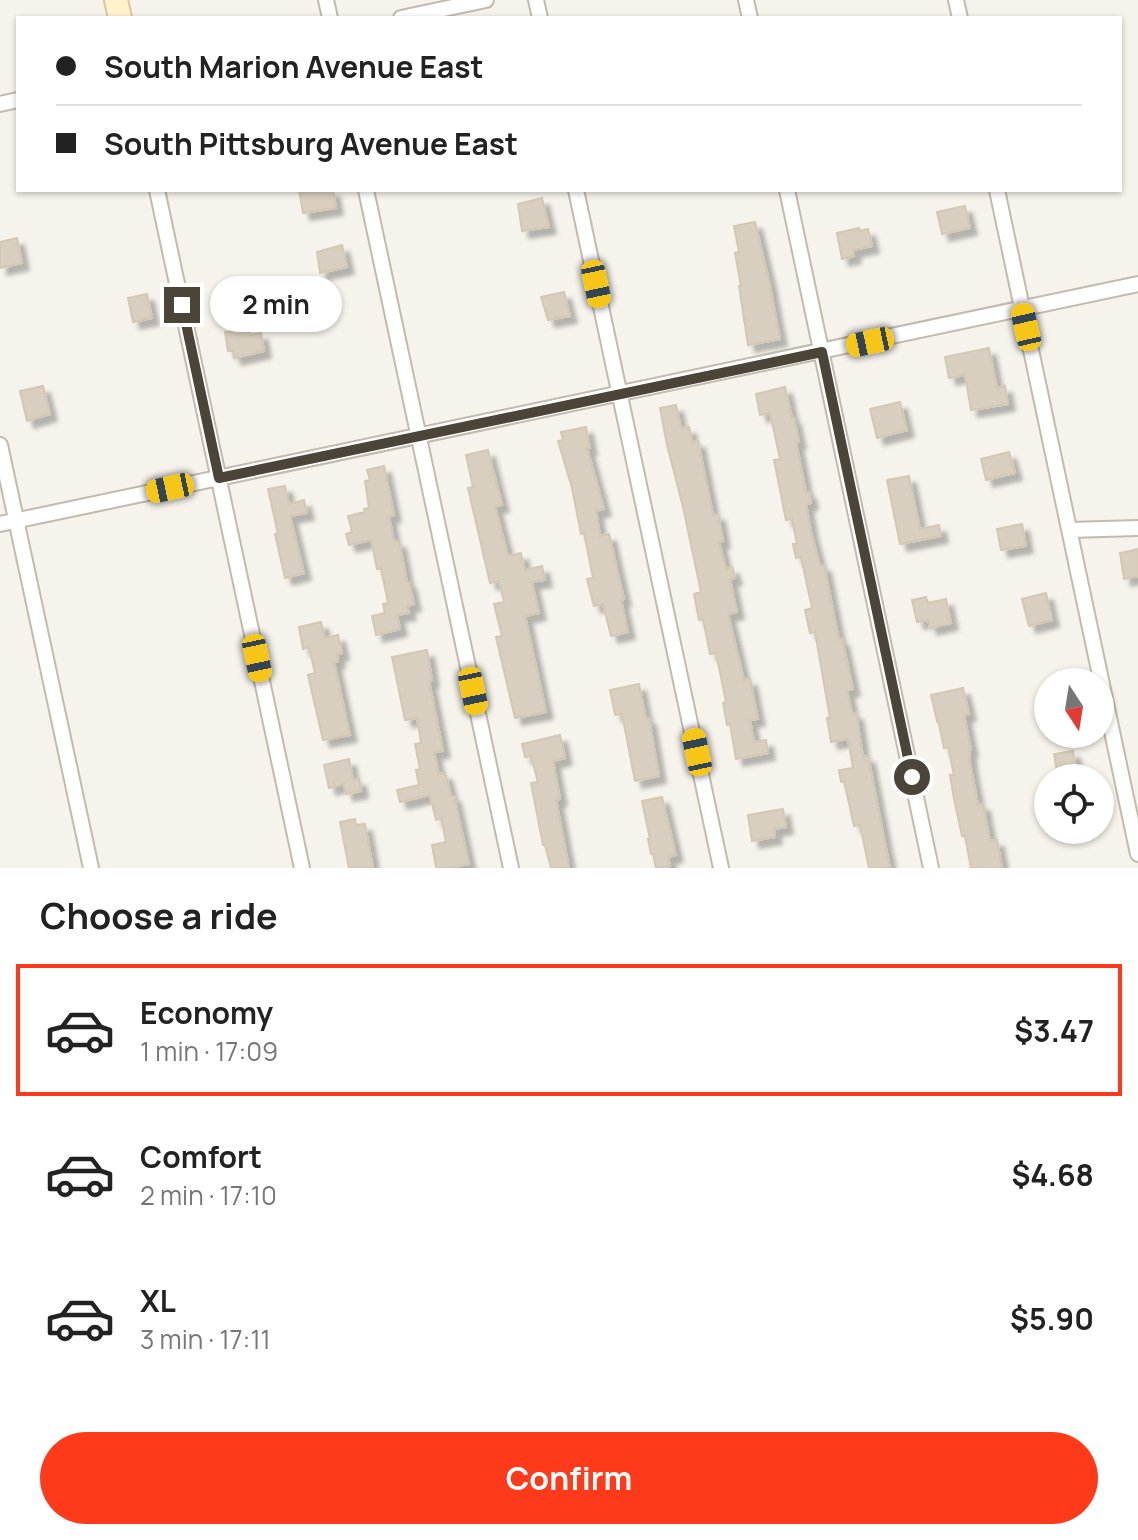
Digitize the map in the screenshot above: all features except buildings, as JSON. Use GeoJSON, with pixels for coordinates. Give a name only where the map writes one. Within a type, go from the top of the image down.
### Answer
{"type":"FeatureCollection","features":[{"type":"Feature","properties":{"kind":"street"},"geometry":{"type":"LineString","coordinates":[[410,16],[486,0]]}},
{"type":"Feature","properties":{"kind":"street"},"geometry":{"type":"LineString","coordinates":[[157,192],[302,868]]}},
{"type":"Feature","properties":{"kind":"street"},"geometry":{"type":"LineString","coordinates":[[366,192],[511,868]]}},
{"type":"Feature","properties":{"kind":"street"},"geometry":{"type":"LineString","coordinates":[[576,192],[721,868]]}},
{"type":"Feature","properties":{"kind":"street"},"geometry":{"type":"LineString","coordinates":[[787,192],[931,868]]}},
{"type":"Feature","properties":{"kind":"street"},"geometry":{"type":"LineString","coordinates":[[997,192],[1137,846]]}},
{"type":"Feature","properties":{"kind":"street"},"geometry":{"type":"LineString","coordinates":[[0,524],[1138,284]]}},
{"type":"Feature","properties":{"kind":"street"},"geometry":{"type":"LineString","coordinates":[[0,445],[91,868]]}},
{"type":"Feature","properties":{"kind":"street"},"geometry":{"type":"LineString","coordinates":[[1069,530],[1138,528]]}},
{"type":"Feature","properties":{"kind":"route"},"geometry":{"type":"LineString","coordinates":[[182,305],[219,478],[822,352],[912,777]]}}]}
